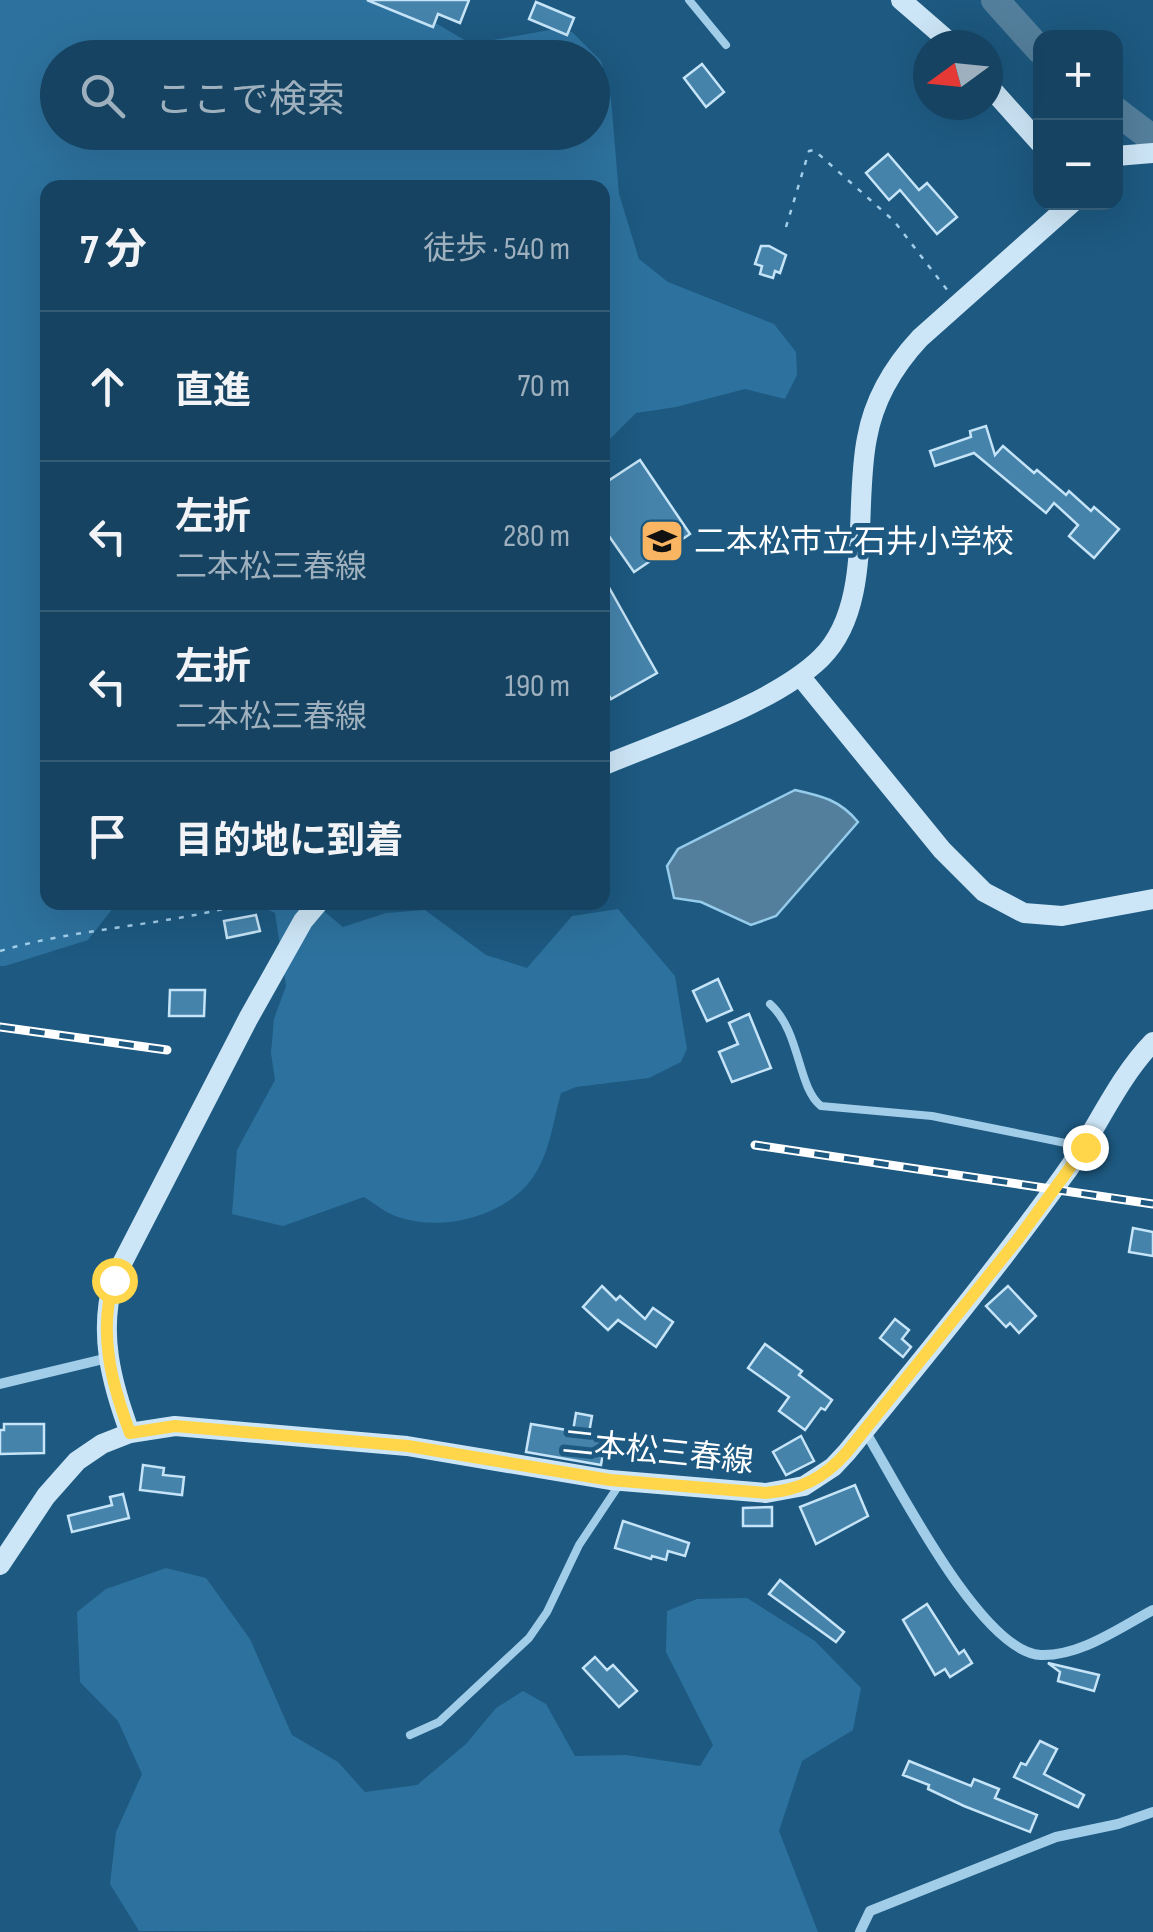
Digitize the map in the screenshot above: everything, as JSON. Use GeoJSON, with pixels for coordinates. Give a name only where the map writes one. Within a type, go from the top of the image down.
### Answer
{"type":"FeatureCollection","features":[{"type":"Feature","properties":{"kind":"street"},"geometry":{"type":"LineString","coordinates":[[902,0],[936,30]]}},
{"type":"Feature","properties":{"kind":"street"},"geometry":{"type":"LineString","coordinates":[[1003,102],[1033,135]]}},
{"type":"Feature","properties":{"kind":"street"},"geometry":{"type":"LineString","coordinates":[[1123,157],[1153,154]]}},
{"type":"Feature","properties":{"kind":"street"},"geometry":{"type":"LineString","coordinates":[[610,763],[763,698],[800,676],[834,642],[849,610],[864,453],[879,397],[902,357],[1064,210]]}},
{"type":"Feature","properties":{"kind":"street"},"geometry":{"type":"LineString","coordinates":[[800,676],[942,850],[984,892],[1024,912],[1062,916],[1153,899]]}},
{"type":"Feature","properties":{"kind":"street"},"geometry":{"type":"LineString","coordinates":[[130,1433],[108,1358],[108,1301],[124,1256],[248,1019],[312,910]]}},
{"type":"Feature","properties":{"kind":"street","name":"二本松三春線"},"geometry":{"type":"LineString","coordinates":[[0,1566],[46,1496],[77,1462],[102,1444],[130,1433],[175,1426],[408,1446],[621,1480],[766,1493],[804,1486],[833,1467],[1018,1239],[1085,1147],[1124,1078],[1153,1042]]}},
{"type":"Feature","properties":{"kind":"street"},"geometry":{"type":"LineString","coordinates":[[0,1384],[108,1358]]}},
{"type":"Feature","properties":{"kind":"street"},"geometry":{"type":"LineString","coordinates":[[865,1430],[961,1593],[1012,1642],[1035,1655],[1072,1651],[1153,1610]]}},
{"type":"Feature","properties":{"kind":"street"},"geometry":{"type":"LineString","coordinates":[[860,1932],[870,1911],[885,1904],[1056,1837],[1153,1812]]}},
{"type":"Feature","properties":{"kind":"lane"},"geometry":{"type":"LineString","coordinates":[[689,0],[726,45]]}},
{"type":"Feature","properties":{"kind":"lane"},"geometry":{"type":"LineString","coordinates":[[770,1004],[786,1024],[811,1094],[822,1106],[932,1116],[1085,1147]]}},
{"type":"Feature","properties":{"kind":"lane"},"geometry":{"type":"LineString","coordinates":[[410,1735],[439,1722],[529,1638],[547,1612],[579,1546],[621,1480]]}},
{"type":"Feature","properties":{"kind":"path"},"geometry":{"type":"LineString","coordinates":[[786,227],[803,167],[809,151],[814,150],[894,221],[957,305]]}},
{"type":"Feature","properties":{"kind":"path"},"geometry":{"type":"LineString","coordinates":[[0,951],[42,938],[104,932],[210,910]]}},
{"type":"Feature","properties":{"kind":"shaded area"},"geometry":{"type":"Polygon","coordinates":[[[0,0],[397,0],[464,40],[40,40],[40,150],[610,150],[610,95],[619,194],[639,259],[668,282],[774,324],[796,352],[797,375],[785,399],[745,389],[636,413],[610,439],[610,180],[40,180],[40,910],[112,910],[88,940],[0,966],[0,0]]]}},
{"type":"Feature","properties":{"kind":"shaded area"},"geometry":{"type":"Polygon","coordinates":[[[555,29],[572,32],[580,40],[493,40],[555,29]]]}},
{"type":"Feature","properties":{"kind":"shaded area"},"geometry":{"type":"Polygon","coordinates":[[[795,790],[830,800],[858,822],[776,916],[751,925],[701,902],[674,898],[667,866],[678,849],[795,790]]]}},
{"type":"Feature","properties":{"kind":"shaded area"},"geometry":{"type":"Polygon","coordinates":[[[618,909],[675,976],[687,1049],[681,1062],[649,1078],[576,1087],[561,1093],[547,1149],[531,1180],[519,1193],[488,1212],[452,1222],[415,1221],[394,1215],[364,1197],[283,1226],[232,1214],[237,1150],[275,1080],[271,1053],[274,1019],[286,986],[275,913],[268,910],[322,910],[343,927],[386,913],[425,910],[486,955],[527,968],[572,916],[618,909]]]}},
{"type":"Feature","properties":{"kind":"shaded area"},"geometry":{"type":"Polygon","coordinates":[[[166,1568],[206,1578],[250,1639],[292,1735],[338,1762],[365,1792],[417,1785],[466,1744],[496,1708],[523,1691],[546,1704],[575,1756],[626,1755],[700,1766],[713,1745],[666,1652],[667,1611],[697,1599],[747,1598],[815,1641],[861,1688],[853,1730],[802,1761],[779,1831],[818,1932],[139,1931],[110,1884],[116,1832],[142,1774],[118,1721],[80,1682],[77,1612],[106,1589],[166,1568]]]}},
{"type":"Feature","properties":{"kind":"building"},"geometry":{"type":"Polygon","coordinates":[[[367,0],[469,0],[460,23],[438,14],[433,27],[367,0]]]}},
{"type":"Feature","properties":{"kind":"building"},"geometry":{"type":"Polygon","coordinates":[[[536,2],[574,18],[567,35],[529,19],[536,2]]]}},
{"type":"Feature","properties":{"kind":"building"},"geometry":{"type":"Polygon","coordinates":[[[702,64],[724,92],[706,107],[684,78],[702,64]]]}},
{"type":"Feature","properties":{"kind":"building"},"geometry":{"type":"Polygon","coordinates":[[[888,154],[919,190],[927,183],[957,217],[937,234],[900,190],[889,200],[866,173],[888,154]]]}},
{"type":"Feature","properties":{"kind":"building"},"geometry":{"type":"Polygon","coordinates":[[[761,246],[786,255],[780,273],[775,271],[773,278],[760,274],[762,266],[755,264],[761,246]]]}},
{"type":"Feature","properties":{"kind":"building"},"geometry":{"type":"Polygon","coordinates":[[[986,426],[995,455],[1003,446],[1034,473],[1037,470],[1066,495],[1069,491],[1091,511],[1094,507],[1119,529],[1094,558],[1069,536],[1078,525],[1054,503],[1046,513],[974,453],[935,466],[930,451],[971,437],[970,431],[986,426]]]}},
{"type":"Feature","properties":{"kind":"building"},"geometry":{"type":"Polygon","coordinates":[[[640,460],[690,534],[634,572],[610,538],[610,480],[640,460]]]}},
{"type":"Feature","properties":{"kind":"building"},"geometry":{"type":"Polygon","coordinates":[[[610,589],[657,673],[610,697],[610,589]]]}},
{"type":"Feature","properties":{"kind":"building"},"geometry":{"type":"Polygon","coordinates":[[[256,915],[260,931],[227,938],[224,921],[256,915]]]}},
{"type":"Feature","properties":{"kind":"building"},"geometry":{"type":"Polygon","coordinates":[[[718,979],[732,1010],[707,1021],[693,991],[718,979]]]}},
{"type":"Feature","properties":{"kind":"building"},"geometry":{"type":"Polygon","coordinates":[[[170,990],[205,990],[204,1016],[169,1016],[170,990]]]}},
{"type":"Feature","properties":{"kind":"building"},"geometry":{"type":"Polygon","coordinates":[[[749,1014],[771,1068],[732,1082],[719,1052],[738,1044],[729,1023],[749,1014]]]}},
{"type":"Feature","properties":{"kind":"building"},"geometry":{"type":"Polygon","coordinates":[[[1133,1228],[1153,1232],[1153,1256],[1129,1252],[1133,1228]]]}},
{"type":"Feature","properties":{"kind":"building"},"geometry":{"type":"Polygon","coordinates":[[[602,1286],[616,1300],[620,1296],[645,1319],[653,1308],[673,1322],[656,1347],[618,1320],[608,1330],[583,1307],[602,1286]]]}},
{"type":"Feature","properties":{"kind":"building"},"geometry":{"type":"Polygon","coordinates":[[[1008,1286],[1036,1316],[1019,1333],[1010,1323],[1006,1327],[986,1306],[1008,1286]]]}},
{"type":"Feature","properties":{"kind":"building"},"geometry":{"type":"Polygon","coordinates":[[[895,1319],[909,1330],[902,1339],[911,1347],[903,1357],[880,1338],[895,1319]]]}},
{"type":"Feature","properties":{"kind":"building"},"geometry":{"type":"Polygon","coordinates":[[[765,1344],[802,1371],[799,1375],[832,1400],[805,1430],[779,1411],[789,1397],[748,1368],[765,1344]]]}},
{"type":"Feature","properties":{"kind":"building"},"geometry":{"type":"Polygon","coordinates":[[[576,1413],[592,1416],[589,1433],[606,1436],[601,1465],[526,1452],[531,1424],[573,1431],[576,1413]]]}},
{"type":"Feature","properties":{"kind":"building"},"geometry":{"type":"Polygon","coordinates":[[[4,1424],[44,1424],[44,1453],[0,1454],[0,1430],[4,1430],[4,1424]]]}},
{"type":"Feature","properties":{"kind":"building"},"geometry":{"type":"Polygon","coordinates":[[[801,1436],[814,1461],[786,1475],[773,1452],[801,1436]]]}},
{"type":"Feature","properties":{"kind":"building"},"geometry":{"type":"Polygon","coordinates":[[[143,1465],[164,1468],[163,1475],[184,1477],[182,1495],[140,1490],[143,1465]]]}},
{"type":"Feature","properties":{"kind":"building"},"geometry":{"type":"Polygon","coordinates":[[[855,1485],[868,1516],[816,1544],[800,1507],[855,1485]]]}},
{"type":"Feature","properties":{"kind":"building"},"geometry":{"type":"Polygon","coordinates":[[[123,1494],[129,1518],[72,1532],[68,1516],[112,1505],[110,1497],[123,1494]]]}},
{"type":"Feature","properties":{"kind":"building"},"geometry":{"type":"Polygon","coordinates":[[[772,1507],[772,1526],[743,1526],[743,1508],[772,1507]]]}},
{"type":"Feature","properties":{"kind":"building"},"geometry":{"type":"Polygon","coordinates":[[[623,1521],[689,1543],[685,1556],[668,1551],[666,1560],[652,1556],[651,1559],[615,1548],[623,1521]]]}},
{"type":"Feature","properties":{"kind":"building"},"geometry":{"type":"Polygon","coordinates":[[[780,1580],[844,1632],[836,1642],[769,1594],[780,1580]]]}},
{"type":"Feature","properties":{"kind":"building"},"geometry":{"type":"Polygon","coordinates":[[[927,1604],[959,1654],[964,1650],[972,1663],[950,1677],[945,1669],[935,1675],[903,1620],[927,1604]]]}},
{"type":"Feature","properties":{"kind":"building"},"geometry":{"type":"Polygon","coordinates":[[[595,1657],[607,1670],[613,1665],[637,1691],[619,1707],[583,1668],[595,1657]]]}},
{"type":"Feature","properties":{"kind":"building"},"geometry":{"type":"Polygon","coordinates":[[[1048,1663],[1099,1675],[1094,1691],[1058,1681],[1060,1672],[1048,1663]]]}},
{"type":"Feature","properties":{"kind":"building"},"geometry":{"type":"Polygon","coordinates":[[[1040,1741],[1057,1749],[1044,1774],[1084,1795],[1078,1807],[1014,1777],[1040,1741]]]}},
{"type":"Feature","properties":{"kind":"building"},"geometry":{"type":"Polygon","coordinates":[[[909,1761],[971,1786],[974,1779],[999,1789],[995,1798],[1037,1815],[1030,1832],[964,1806],[903,1775],[909,1761]]]}},
{"type":"Feature","properties":{"kind":"waterway"},"geometry":{"type":"LineString","coordinates":[[995,0],[1033,42]]}},
{"type":"Feature","properties":{"kind":"waterway"},"geometry":{"type":"LineString","coordinates":[[1123,116],[1153,139]]}},
{"type":"Feature","properties":{"kind":"railway"},"geometry":{"type":"LineString","coordinates":[[0,1027],[167,1050]]}},
{"type":"Feature","properties":{"kind":"railway"},"geometry":{"type":"LineString","coordinates":[[755,1145],[1153,1204]]}},
{"type":"Feature","properties":{"kind":"place","name":"二本松市立石井小学校"},"geometry":{"type":"Point","coordinates":[662,541]}},
{"type":"Feature","properties":{"kind":"route"},"geometry":{"type":"LineString","coordinates":[[114,1280],[106,1316],[108,1358],[130,1433],[175,1426],[408,1446],[610,1480],[766,1493],[786,1491],[818,1479],[847,1452],[1018,1239],[1085,1147]]}}]}
